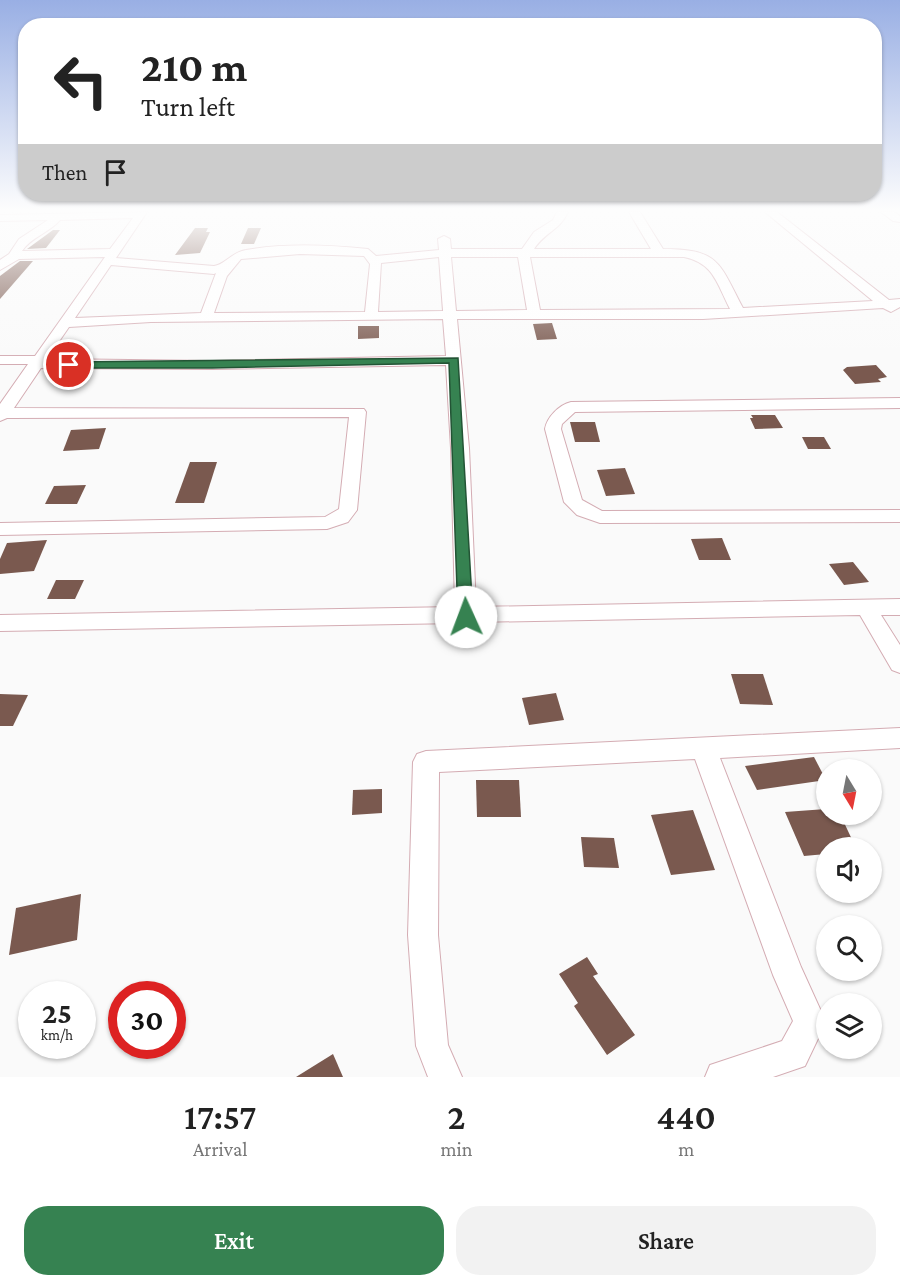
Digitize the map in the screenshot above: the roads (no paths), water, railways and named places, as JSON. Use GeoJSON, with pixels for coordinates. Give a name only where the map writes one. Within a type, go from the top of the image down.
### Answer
{"type":"FeatureCollection","features":[{"type":"Feature","properties":{"kind":"street"},"geometry":{"type":"LineString","coordinates":[[1,414],[105,262]]}},
{"type":"Feature","properties":{"kind":"street"},"geometry":{"type":"LineString","coordinates":[[151,262],[214,270],[227,267]]}},
{"type":"Feature","properties":{"kind":"street"},"geometry":{"type":"LineString","coordinates":[[206,318],[227,267],[232,262]]}},
{"type":"Feature","properties":{"kind":"street"},"geometry":{"type":"LineString","coordinates":[[371,316],[374,262]]}},
{"type":"Feature","properties":{"kind":"street"},"geometry":{"type":"LineString","coordinates":[[446,262],[454,360],[466,617]]}},
{"type":"Feature","properties":{"kind":"street"},"geometry":{"type":"LineString","coordinates":[[525,262],[534,314]]}},
{"type":"Feature","properties":{"kind":"street"},"geometry":{"type":"LineString","coordinates":[[711,262],[739,313]]}},
{"type":"Feature","properties":{"kind":"street"},"geometry":{"type":"LineString","coordinates":[[837,262],[893,304],[900,315]]}},
{"type":"Feature","properties":{"kind":"street"},"geometry":{"type":"LineString","coordinates":[[64,323],[451,314],[739,313],[893,304]]}},
{"type":"Feature","properties":{"kind":"street"},"geometry":{"type":"LineString","coordinates":[[0,360],[38,360],[45,364],[212,365],[454,360]]}},
{"type":"Feature","properties":{"kind":"street"},"geometry":{"type":"LineString","coordinates":[[900,403],[571,407],[554,422],[553,429],[573,502],[584,511],[600,517],[900,516]]}},
{"type":"Feature","properties":{"kind":"street"},"geometry":{"type":"LineString","coordinates":[[0,529],[327,523],[341,518],[348,510],[358,412],[1,414]]}},
{"type":"Feature","properties":{"kind":"street"},"geometry":{"type":"LineString","coordinates":[[866,608],[900,664]]}},
{"type":"Feature","properties":{"kind":"street"},"geometry":{"type":"LineString","coordinates":[[0,623],[900,608]]}},
{"type":"Feature","properties":{"kind":"street"},"geometry":{"type":"LineString","coordinates":[[445,1077],[432,1046],[423,935],[426,762],[900,738]]}},
{"type":"Feature","properties":{"kind":"street"},"geometry":{"type":"LineString","coordinates":[[704,749],[788,975],[810,1022],[793,1054],[722,1077]]}}]}
